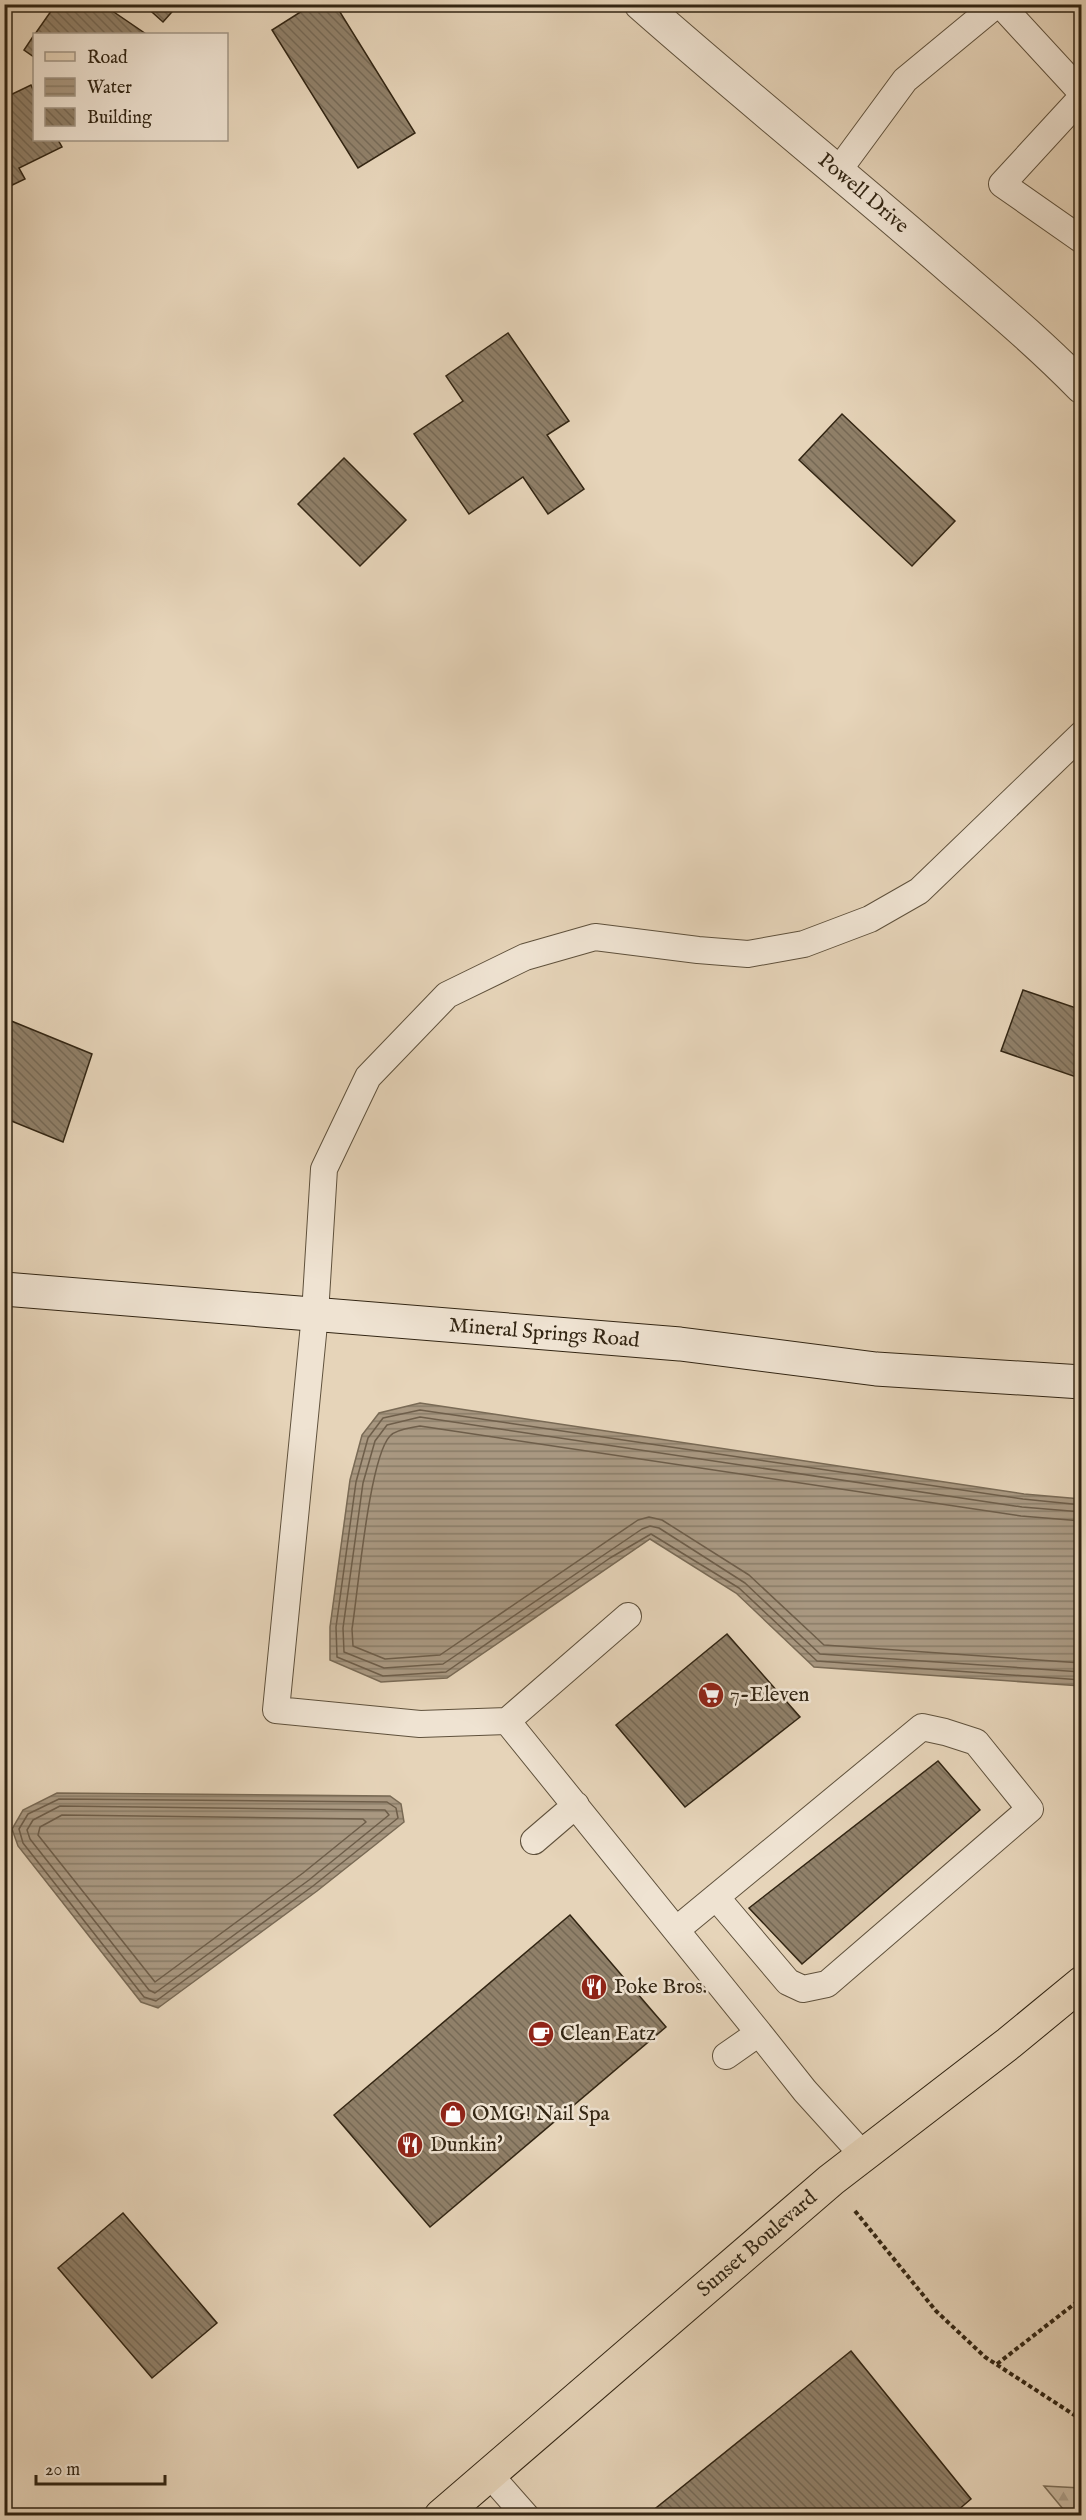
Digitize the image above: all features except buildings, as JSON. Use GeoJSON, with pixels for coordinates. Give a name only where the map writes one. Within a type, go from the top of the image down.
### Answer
{"type":"FeatureCollection","features":[{"type":"Feature","properties":{"kind":"main road","name":"Sunset Boulevard"},"geometry":{"type":"LineString","coordinates":[[441,2516],[862,2155],[1010,2043],[1082,1983]]}},
{"type":"Feature","properties":{"kind":"street","name":"Powell Drive"},"geometry":{"type":"LineString","coordinates":[[641,4],[716,71],[838,171],[1053,357],[1082,387]]}},
{"type":"Feature","properties":{"kind":"street","name":"Mineral Springs Road"},"geometry":{"type":"LineString","coordinates":[[4,1289],[680,1344],[876,1369],[1082,1382]]}},
{"type":"Feature","properties":{"kind":"lane"},"geometry":{"type":"LineString","coordinates":[[838,171],[905,80],[998,4],[1082,95],[1002,184],[1082,240]]}},
{"type":"Feature","properties":{"kind":"lane"},"geometry":{"type":"LineString","coordinates":[[628,1616],[507,1721],[420,1724],[276,1710],[315,1314],[324,1169],[368,1077],[447,995],[525,957],[595,937],[748,954],[804,944],[870,919],[920,891],[1082,734]]}},
{"type":"Feature","properties":{"kind":"lane"},"geometry":{"type":"LineString","coordinates":[[507,1721],[805,2091],[862,2155]]}},
{"type":"Feature","properties":{"kind":"lane"},"geometry":{"type":"LineString","coordinates":[[676,1930],[922,1727],[976,1742],[1030,1809],[827,1984],[803,1989],[788,1982],[716,1897]]}},
{"type":"Feature","properties":{"kind":"lane"},"geometry":{"type":"LineString","coordinates":[[534,1841],[576,1805]]}},
{"type":"Feature","properties":{"kind":"lane"},"geometry":{"type":"LineString","coordinates":[[726,2056],[759,2032]]}},
{"type":"Feature","properties":{"kind":"lane"},"geometry":{"type":"LineString","coordinates":[[489,2474],[526,2516]]}},
{"type":"Feature","properties":{"kind":"path"},"geometry":{"type":"LineString","coordinates":[[831,2181],[936,2311],[985,2357],[1082,2420]]}},
{"type":"Feature","properties":{"kind":"path"},"geometry":{"type":"LineString","coordinates":[[997,2364],[1082,2298]]}},
{"type":"Feature","properties":{"kind":"green space"},"geometry":{"type":"Polygon","coordinates":[[[1044,2486],[1081,2488],[1081,2515],[1068,2515],[1044,2486]]]}},
{"type":"Feature","properties":{"kind":"water"},"geometry":{"type":"Polygon","coordinates":[[[420,1403],[1024,1494],[1081,1499],[1081,1686],[814,1667],[736,1593],[650,1539],[447,1678],[381,1682],[330,1660],[330,1627],[350,1480],[362,1435],[379,1413],[420,1403]]]}},
{"type":"Feature","properties":{"kind":"water"},"geometry":{"type":"Polygon","coordinates":[[[57,1793],[390,1796],[401,1804],[404,1822],[317,1891],[158,2008],[141,2002],[18,1846],[12,1829],[23,1810],[57,1793]]]}},
{"type":"Feature","properties":{"kind":"place","name":"7-Eleven"},"geometry":{"type":"Point","coordinates":[711,1695]}},
{"type":"Feature","properties":{"kind":"place","name":"Poke Bros."},"geometry":{"type":"Point","coordinates":[594,1987]}},
{"type":"Feature","properties":{"kind":"place","name":"Clean Eatz"},"geometry":{"type":"Point","coordinates":[541,2034]}},
{"type":"Feature","properties":{"kind":"place","name":"OMG! Nail Spa"},"geometry":{"type":"Point","coordinates":[453,2114]}},
{"type":"Feature","properties":{"kind":"place","name":"Dunkin'"},"geometry":{"type":"Point","coordinates":[410,2145]}}]}
